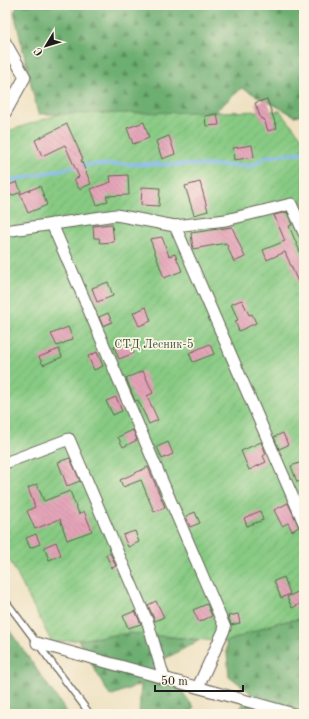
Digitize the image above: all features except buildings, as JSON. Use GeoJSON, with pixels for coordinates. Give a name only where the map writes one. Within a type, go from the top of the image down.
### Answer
{"type":"FeatureCollection","features":[{"type":"Feature","properties":{"kind":"street"},"geometry":{"type":"LineString","coordinates":[[5,42],[25,77],[5,113]]}},
{"type":"Feature","properties":{"kind":"street"},"geometry":{"type":"LineString","coordinates":[[5,231],[116,215],[175,226],[226,220],[291,204],[304,233]]}},
{"type":"Feature","properties":{"kind":"street"},"geometry":{"type":"LineString","coordinates":[[52,224],[225,628],[198,687]]}},
{"type":"Feature","properties":{"kind":"street"},"geometry":{"type":"LineString","coordinates":[[175,226],[304,523]]}},
{"type":"Feature","properties":{"kind":"street"},"geometry":{"type":"LineString","coordinates":[[5,463],[69,439],[148,623],[164,678]]}},
{"type":"Feature","properties":{"kind":"street"},"geometry":{"type":"LineString","coordinates":[[37,643],[294,714]]}},
{"type":"Feature","properties":{"kind":"street"},"geometry":{"type":"LineString","coordinates":[[299,714],[304,711]]}},
{"type":"Feature","properties":{"kind":"lane"},"geometry":{"type":"LineString","coordinates":[[5,600],[90,714]]}},
{"type":"Feature","properties":{"kind":"green space"},"geometry":{"type":"Polygon","coordinates":[[[18,5],[304,5],[304,114],[295,116],[242,88],[211,115],[38,114],[14,12],[18,5]]]}},
{"type":"Feature","properties":{"kind":"green space","name":"СТД Лесник-5"},"geometry":{"type":"Polygon","coordinates":[[[280,111],[304,140],[304,618],[275,623],[226,642],[130,633],[52,643],[5,551],[5,132],[60,114],[280,111]]]}},
{"type":"Feature","properties":{"kind":"green space"},"geometry":{"type":"Polygon","coordinates":[[[304,618],[304,714],[236,714],[251,693],[229,676],[226,642],[275,623],[304,618]]]}},
{"type":"Feature","properties":{"kind":"green space"},"geometry":{"type":"Polygon","coordinates":[[[5,624],[68,714],[5,714],[5,624]]]}},
{"type":"Feature","properties":{"kind":"green space"},"geometry":{"type":"Polygon","coordinates":[[[130,633],[200,640],[161,661],[194,708],[190,714],[139,714],[141,684],[110,696],[78,640],[130,633]]]}},
{"type":"Feature","properties":{"kind":"waterway"},"geometry":{"type":"LineString","coordinates":[[5,182],[82,165],[140,164],[252,166],[265,157],[304,152]]}}]}
